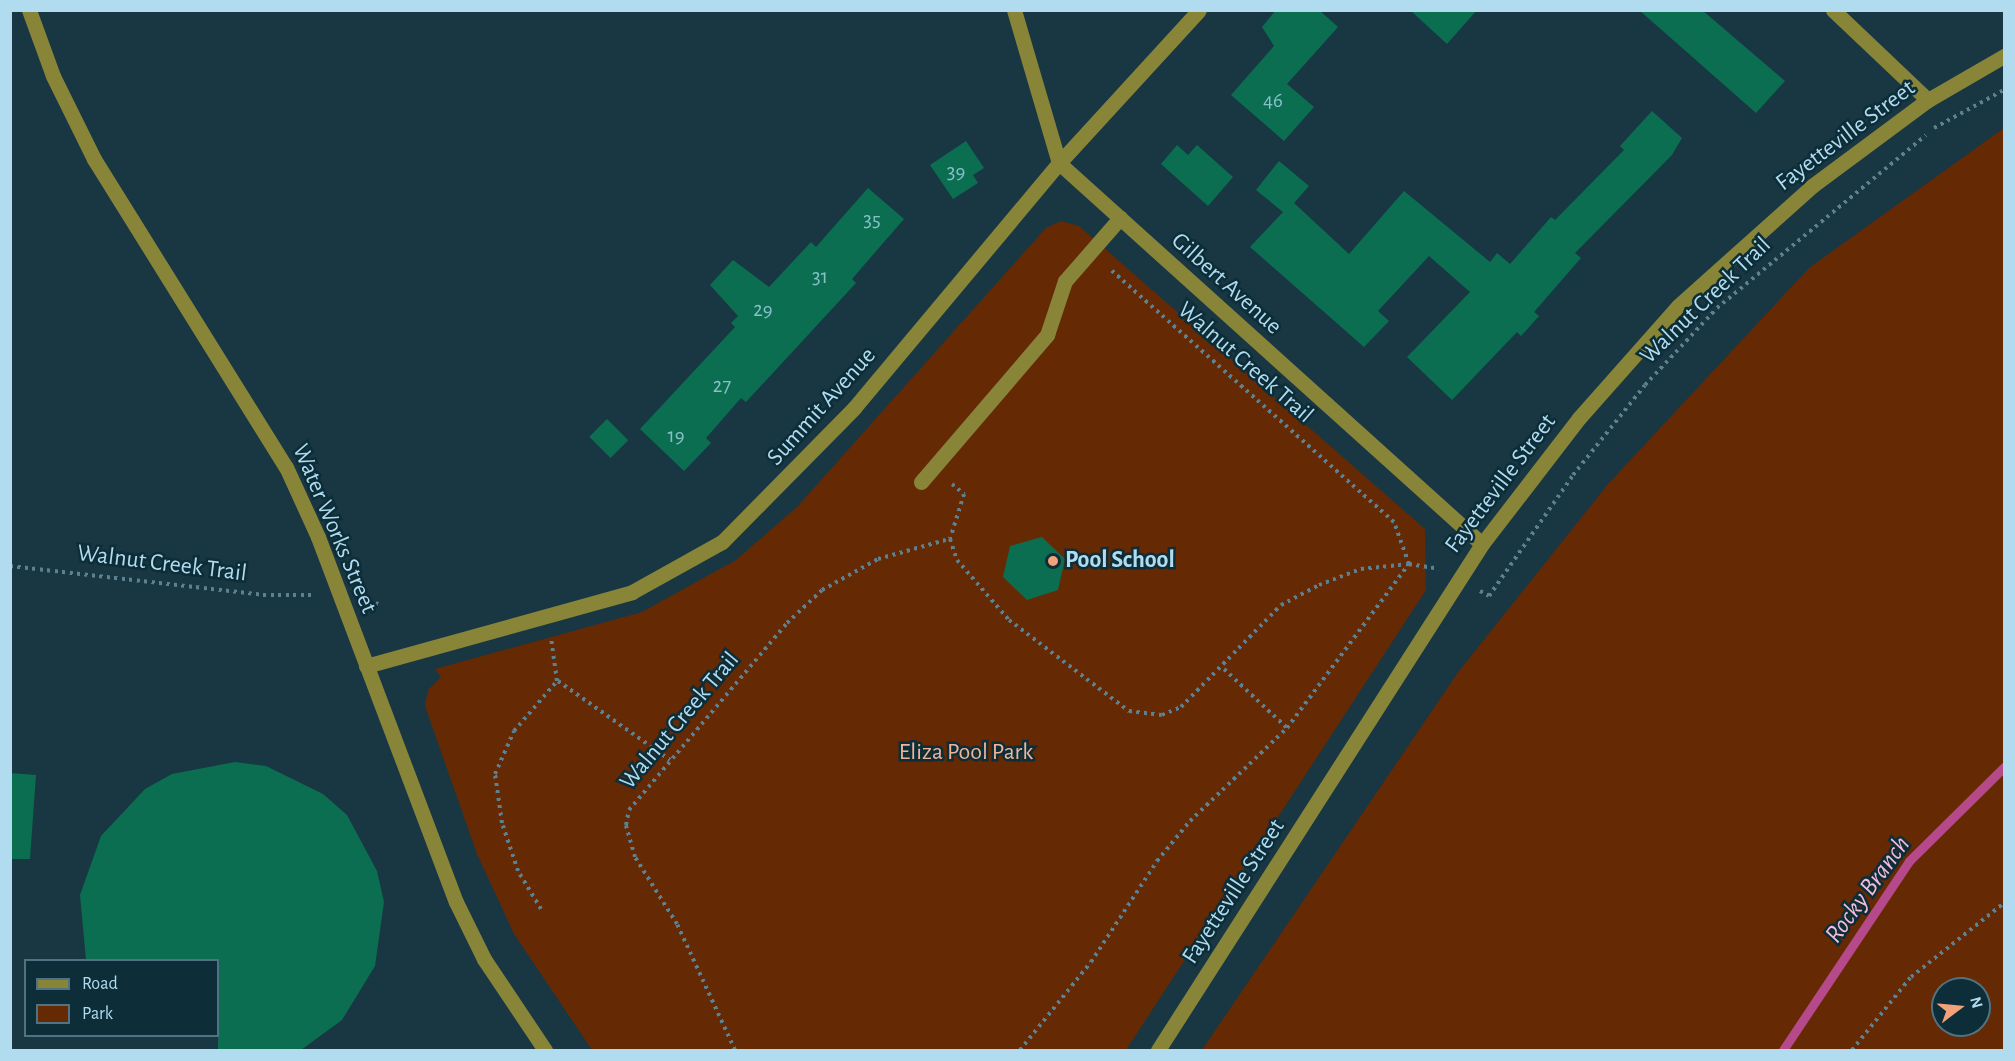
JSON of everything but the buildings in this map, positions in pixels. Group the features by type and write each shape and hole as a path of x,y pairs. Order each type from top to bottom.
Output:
{"street":[{"name":"Water Works Street","path":"29,10 53,76 94,159 286,467 366,666 456,902 484,959 545,1050"},
{"path":"1014,10 1059,163"},
{"name":"Summit Avenue","path":"366,666 544,618 668,576 749,519 854,408 1059,163 1200,10"},
{"path":"1833,10 1928,100"},
{"name":"Fayetteville Street","path":"1158,1050 1482,544 1579,418 1678,306 1812,186 1928,100 2004,56"},
{"name":"Gilbert Avenue","path":"1059,163 1482,544"},
{"path":"921,482 1047,335 1065,281 1120,218"}],"path":[{"name":"Walnut Creek Trail","path":"1489,596 1573,475 1645,385 1717,309 1932,129 2004,90"},
{"name":"Walnut Creek Trail","path":"1090,251 1394,522 1409,564"},
{"path":"933,468 964,494 950,539 957,560 1009,620 1129,711 1162,715 1181,707 1224,669 1281,605 1361,569 1409,564 1436,568"},
{"name":"Walnut Creek Trail","path":"735,1050 677,924 629,842 629,810 670,760 822,591 878,560 950,539"},
{"path":"1020,1050 1092,962 1190,821 1287,728 1409,564"},
{"name":"Walnut Creek Trail","path":"10,566 263,595 309,594"},
{"path":"544,618 557,681 670,760"},
{"path":"1224,669 1287,728"},
{"path":"541,909 518,871 502,823 495,774 514,731 557,681"},
{"path":"1852,1050 1911,977 2004,903"}],"green space":[{"path":"2004,128 2004,1050 1202,1050 1459,671 1609,483 1809,268"},
{"name":"Eliza Pool Park","path":"1061,221 1079,226 1425,529 1426,590 1126,1050 592,1050 514,934 477,854 425,706 428,690 441,677 435,669 642,612 736,560 797,507 1046,228"}],"waterway":[{"name":"Rocky Branch","path":"1783,1050 1909,861 2004,767"}],"place":[{"name":"Pool School","path":"1053,561"}]}
